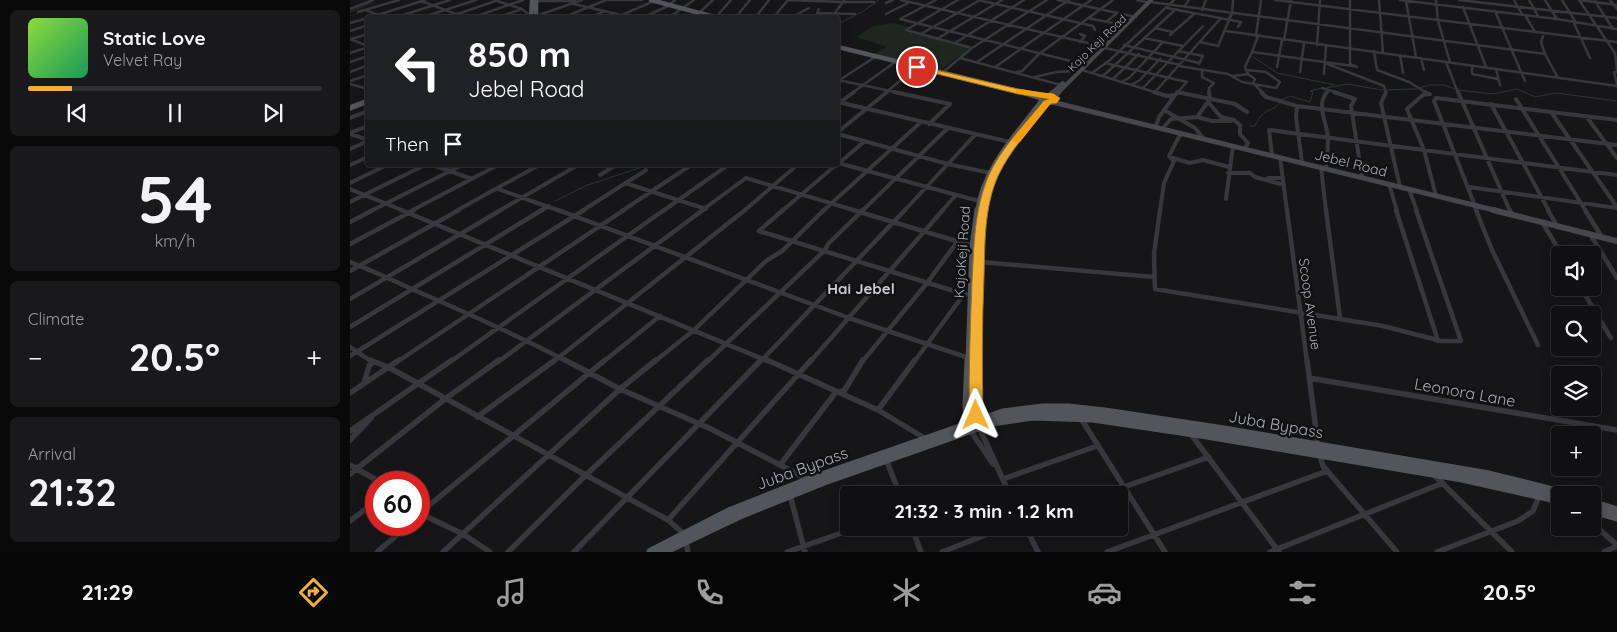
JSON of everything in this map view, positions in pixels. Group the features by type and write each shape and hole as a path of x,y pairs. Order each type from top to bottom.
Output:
{"main road":[{"path":"654,0 684,8 698,15"},
{"path":"532,15 534,1"},
{"name":"Kajo Keji Road","path":"1048,99 1061,84 1103,47 1149,1"},
{"name":"Kajo Keji Road","path":"1048,99 1082,70 1123,25 1134,17"},
{"name":"Jebel Road","path":"840,48 1018,91 1617,241"},
{"name":"KajoKeji Road","path":"974,426 969,358 973,246 980,201 990,173 1010,142 1048,99"},
{"name":"KajoKeji Road","path":"974,426 975,352 982,213 994,175 1006,154 1048,99"},
{"path":"350,106 365,100"},
{"name":"Juba Bypass","path":"651,552 789,492 1014,411 1068,408 1125,415 1318,450 1551,497"},
{"name":"Juba Bypass","path":"789,492 810,480 886,457 927,440 974,426 1029,416 1079,416 1318,450 1489,475 1551,490"},
{"path":"1601,505 1617,511"},
{"path":"1601,513 1617,517"},
{"name":"Juba Bypass","path":"662,552 684,537"}],"street":[{"path":"350,10 373,0"},
{"path":"358,12 399,0"},
{"path":"366,10 377,15 422,0 458,14"},
{"path":"403,15 450,0"},
{"path":"430,15 476,0"},
{"path":"455,15 496,0 522,9 531,15"},
{"path":"479,15 523,0"},
{"path":"534,1 580,0"},
{"path":"535,15 573,4 580,0"},
{"path":"569,15 607,0 642,0"},
{"path":"573,4 621,15 654,0"},
{"path":"648,15 670,5 675,0"},
{"path":"673,15 694,0"},
{"path":"698,15 713,0"},
{"path":"719,15 731,0"},
{"path":"738,15 750,0"},
{"path":"757,15 769,0"},
{"path":"776,15 788,0 874,2"},
{"path":"802,6 806,0"},
{"path":"886,3 892,0"},
{"path":"901,0 1195,69 1233,76 1248,74"},
{"path":"886,14 913,0"},
{"path":"936,0 900,18 916,24 1083,64"},
{"path":"958,0 906,30 972,48"},
{"path":"921,34 980,0 1082,23 1093,26 1095,30"},
{"path":"937,39 1002,0"},
{"path":"955,43 1024,0"},
{"path":"942,73 972,48 1047,0"},
{"path":"1058,0 1134,17"},
{"path":"995,68 1091,0"},
{"path":"1017,72 1022,71 1039,54 1113,0"},
{"path":"1137,0 1545,54"},
{"path":"1092,73 1110,60 1174,0"},
{"path":"1184,7 1189,0"},
{"path":"1202,10 1206,0"},
{"path":"1200,42 1218,46 1232,14 1233,0"},
{"path":"1261,0 1257,36 1245,67 1248,74 1255,79 1254,84 1266,97 1297,106 1322,110 1352,112 1617,146"},
{"path":"1275,0 1617,42"},
{"path":"1317,45 1320,0"},
{"path":"1252,52 1355,67 1350,64 1350,0"},
{"path":"1378,0 1383,53"},
{"path":"1416,58 1409,16 1403,0 1435,2 1617,29"},
{"path":"1459,0 1482,1 1533,9 1617,18"},
{"path":"1466,0 1464,7 1469,24 1486,67"},
{"path":"1498,0 1503,12"},
{"path":"1514,0 1534,32"},
{"path":"1529,0 1538,16"},
{"path":"1546,0 1557,19"},
{"path":"1562,0 1575,21 1573,21 1590,58"},
{"path":"1578,0 1615,4"},
{"path":"1226,31 1617,85 1614,72 1617,71 1616,53 1578,0"},
{"path":"1610,0 1617,9"},
{"path":"834,14 843,1"},
{"path":"976,62 1068,1"},
{"path":"1277,67 1291,1"},
{"path":"1482,1 1486,10"},
{"path":"1595,1 1613,29"},
{"path":"1435,2 1438,20 1445,41 1448,62 1461,100 1512,215"},
{"path":"796,15 809,8"},
{"path":"1167,8 1241,22 1236,32"},
{"path":"505,15 522,9"},
{"path":"819,9 818,13 855,14"},
{"path":"1103,76 1176,9"},
{"path":"595,15 604,11"},
{"path":"1494,11 1525,81"},
{"path":"1162,12 1171,14"},
{"path":"1106,22 1117,13"},
{"path":"1155,28 1172,34 1194,14"},
{"path":"1088,18 1123,25"},
{"path":"1155,92 1221,18"},
{"path":"350,23 365,19"},
{"path":"1143,88 1203,26"},
{"path":"1227,26 1238,27"},
{"path":"350,30 365,27"},
{"path":"1544,33 1541,42 1545,54 1558,78"},
{"path":"1080,34 1084,38 1080,42"},
{"path":"350,39 365,35"},
{"path":"1144,38 1183,46"},
{"path":"350,39 365,44"},
{"path":"350,45 359,42"},
{"path":"1122,82 1129,78 1163,42"},
{"path":"1300,72 1304,43"},
{"path":"350,53 365,46"},
{"path":"1124,46 1199,63"},
{"path":"1324,74 1326,46"},
{"path":"1113,79 1144,50"},
{"path":"1178,51 1203,56 1195,69"},
{"path":"1374,51 1377,70 1409,82 1436,98 1617,120"},
{"path":"1131,84 1140,80 1164,54"},
{"path":"1400,55 1403,73"},
{"path":"350,62 365,57"},
{"path":"840,80 875,57"},
{"path":"960,58 1061,84"},
{"path":"1421,58 1424,70"},
{"path":"840,102 895,62"},
{"path":"1325,62 1384,86 1386,93 1381,104 1382,116 1400,187"},
{"path":"1105,63 1186,82 1159,117 1156,126"},
{"path":"350,72 365,66"},
{"path":"1472,66 1474,75 1498,79"},
{"path":"840,131 917,67"},
{"path":"1496,69 1500,84"},
{"path":"1082,70 1167,96 1176,94 1235,104 1247,112"},
{"path":"1233,76 1242,82 1276,88 1280,82 1266,72 1246,70"},
{"path":"1035,78 1056,72 1075,72"},
{"path":"1196,117 1209,100 1210,88 1214,83 1202,77 1202,72"},
{"path":"350,83 365,76"},
{"path":"840,81 950,104 929,124"},
{"path":"350,83 365,87"},
{"path":"1322,88 1355,99 1351,103 1362,177"},
{"path":"1329,90 1323,97 1322,110 1328,137 1323,168 1334,282 1340,318"},
{"path":"1430,94 1423,95 1407,109 1424,150 1436,196"},
{"path":"1436,98 1435,105 1469,187 1492,250 1538,345"},
{"path":"1516,99 1602,237"},
{"path":"1209,100 1221,117 1234,120 1240,126 1238,130 1239,135 1248,144 1245,148"},
{"path":"840,103 1010,142"},
{"path":"1491,104 1557,226"},
{"path":"1297,106 1302,162"},
{"path":"1164,110 1195,128 1203,138"},
{"path":"350,118 365,112"},
{"path":"1551,112 1617,208"},
{"path":"1586,116 1617,158"},
{"path":"1163,128 1171,119 1176,118 1196,117 1218,122 1234,120"},
{"path":"443,552 620,388 694,330 766,261 780,253 830,204 921,122"},
{"path":"350,134 365,127"},
{"path":"508,552 586,475 825,250 828,244 948,128"},
{"path":"1272,155 1269,130 1617,175"},
{"path":"1181,133 1174,141 1170,156 1173,158 1172,167 1164,183 1154,254 1155,289 1340,318 1388,327 1438,341 1450,343 1461,341 1409,189"},
{"path":"350,134 365,140"},
{"path":"840,134 948,164 990,173"},
{"path":"574,552 626,496 763,359 975,134"},
{"path":"840,162 865,141"},
{"path":"350,148 365,142"},
{"path":"1226,199 1233,146"},
{"name":"Scoop Avenue","path":"1280,157 1318,450 1323,466 1397,552"},
{"path":"350,165 365,158"},
{"path":"1173,158 1190,163 1203,160 1229,167"},
{"path":"840,165 980,201"},
{"path":"350,183 383,167"},
{"path":"350,202 421,167"},
{"path":"438,167 472,179"},
{"path":"350,222 459,167"},
{"path":"350,244 494,167"},
{"path":"350,270 536,167"},
{"path":"350,299 573,167"},
{"path":"600,175 613,167"},
{"path":"350,393 688,167"},
{"path":"350,431 725,167"},
{"path":"477,417 559,357 684,257 728,225 795,167"},
{"path":"834,167 759,231 825,250 855,262 972,295"},
{"path":"350,356 439,302 646,170"},
{"path":"1228,173 1250,173 1256,177 1284,184"},
{"path":"1266,179 1272,177 1283,178"},
{"path":"350,474 445,399 657,246 746,178 973,246"},
{"path":"625,183 706,210"},
{"path":"1389,184 1404,241 1438,341"},
{"path":"1469,187 1617,208"},
{"path":"350,189 628,302 798,374 878,410 927,440"},
{"path":"498,189 549,206 849,318 969,358"},
{"path":"668,520 849,318 955,196"},
{"path":"350,326 549,206"},
{"path":"1542,222 1557,246"},
{"path":"1590,234 1617,278"},
{"path":"780,465 836,392 844,391 864,358 927,282 956,242"},
{"path":"350,262 388,276 439,302 526,340 810,480"},
{"path":"980,262 1154,277"},
{"path":"878,410 964,294"},
{"path":"1586,296 1611,338"},
{"path":"430,505 512,435 660,316"},
{"path":"350,348 668,520 684,537 688,552"},
{"path":"364,384 369,366 373,362"},
{"name":"Leonora Lane","path":"1309,378 1617,430"},
{"path":"350,440 376,413"},
{"path":"1079,416 1122,486"},
{"path":"974,426 1006,486"},
{"path":"974,426 1001,476"},
{"path":"1189,432 1278,550"},
{"path":"1001,476 1097,446"},
{"path":"886,457 897,486"},
{"path":"1128,486 1209,457"},
{"path":"350,465 365,472"},
{"path":"1107,552 1327,471"},
{"path":"1432,473 1512,552"},
{"path":"1270,552 1442,483"},
{"path":"789,492 804,549"},
{"path":"1437,552 1518,521 1533,511 1539,494"},
{"path":"1128,495 1165,552"},
{"path":"350,521 365,509"},
{"path":"430,518 463,534 490,552"},
{"path":"1601,531 1617,545 1604,552"},
{"path":"787,552 804,549 840,534"},
{"path":"377,552 396,536"},
{"path":"915,536 921,552"},
{"path":"942,552 983,536"},
{"path":"1030,536 1038,552"}],"shaded area":[{"path":"893,23 908,27 904,31 971,47 941,70 873,54 887,47 857,37 873,26"}],"waterway":[{"path":"350,12 372,2 369,0"},
{"path":"840,23 862,12 879,0"},
{"path":"1252,56 1277,73 1335,85"},
{"path":"1326,88 1347,84 1382,90 1415,89 1430,85 1444,85 1455,89"},
{"path":"1280,100 1290,96 1310,102 1313,92 1310,91 1322,88"},
{"path":"1458,90 1493,94 1517,89 1535,97 1556,93 1617,101"},
{"path":"1250,126 1255,126 1265,112 1280,103"},
{"path":"555,201 585,186 642,167"}],"slow traffic":[{"path":"1017,140 1047,102 1052,102 1056,99 1048,95 1043,96 1019,91"}],"district":[{"name":"Hai Jebel","path":"861,289"}],"route":[{"path":"917,67 1056,98 1054,101 1047,102 1006,154 994,175 984,202 980,233 975,352 976,415"}]}
